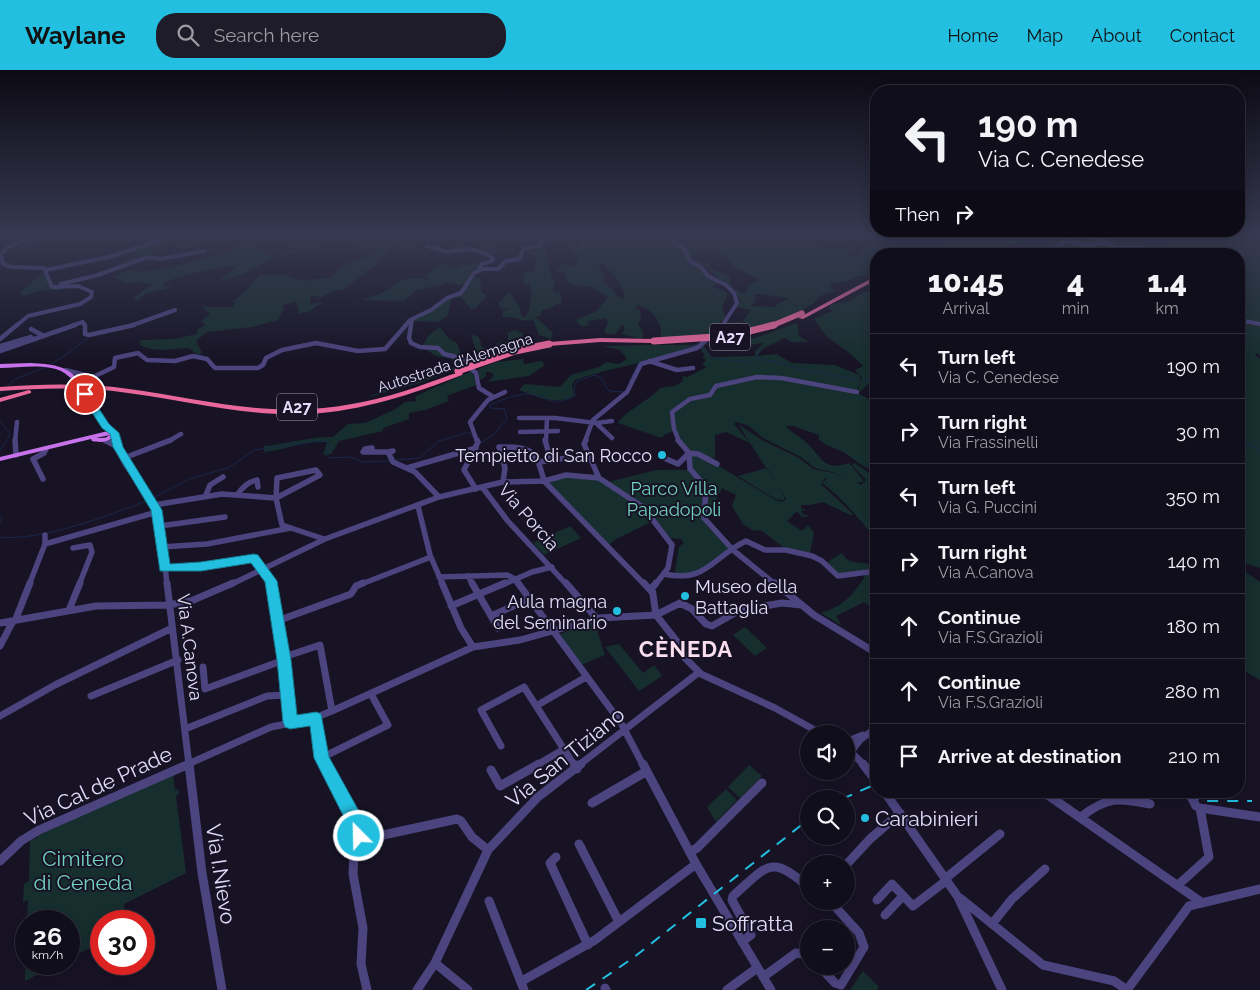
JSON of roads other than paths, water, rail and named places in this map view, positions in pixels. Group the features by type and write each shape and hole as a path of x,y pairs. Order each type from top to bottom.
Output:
{"highway":[{"name":"Autostrada d'Alemagna","path":"801,316 870,277"},
{"name":"Autostrada d'Alemagna","path":"0,388 52,384 108,385 260,406 309,407 344,404 390,395 500,359 550,346 654,342 701,343 735,340 770,332 870,281"},
{"name":"Autostrada d'Alemagna","path":"0,388 80,386 257,410 306,412 345,408 393,399 459,373"},
{"name":"A27","path":"0,400 32,391 80,386"}],"main road":[{"path":"0,366 40,366 65,370 80,386 105,426 114,433"},
{"path":"103,437 105,426"},
{"path":"0,457 103,437 114,433"}],"street":[{"path":"48,277 51,286"},
{"path":"51,286 90,277"},
{"path":"65,370 76,371 92,377 113,368 118,356 139,353 145,360 175,361 196,356 207,359 211,366 215,368 258,368 266,358 282,350 316,343 358,351 382,350 412,320 448,297 461,294 471,277"},
{"path":"599,478 584,444 594,423 628,390 639,365 677,355 703,344 711,334 722,328 728,319 731,308 737,303 734,293 712,277"},
{"path":"0,339 28,316 80,304 92,295 91,292 78,286 51,286"},
{"path":"0,346 83,322 86,327 85,334 89,335 125,328 175,310"},
{"path":"412,320 409,338 411,343 438,348 444,354 465,359 467,365 476,373 479,388 492,396"},
{"path":"1245,321 1260,324"},
{"path":"31,329 42,335"},
{"path":"0,351 42,335"},
{"path":"649,361 679,370 688,371 693,368"},
{"path":"717,464 698,454 689,452 679,442 673,428 672,412 690,399 710,395 716,386 758,377 781,378 857,392"},
{"path":"476,488 464,470 477,445 470,422 492,396 505,392"},
{"path":"519,418 547,418 594,423 612,421"},
{"path":"547,418 546,431 551,461"},
{"path":"16,455 14,445 17,422"},
{"path":"594,423 612,438"},
{"path":"520,432 558,431"},
{"name":"Via A.Canova","path":"114,433 124,458 158,512 172,628 178,660 188,764"},
{"path":"124,458 162,445 181,434"},
{"path":"103,437 118,447"},
{"path":"407,468 477,445"},
{"path":"503,482 505,468 499,447 516,446 529,448 539,462 544,481 648,588 654,614 677,641 685,658 698,672 728,688 775,708 806,725"},
{"path":"372,448 365,449 363,452 391,451 392,460 421,477 439,497"},
{"path":"43,479 32,459 44,453 46,449"},
{"path":"539,462 567,458 566,451"},
{"path":"664,458 678,464 689,452"},
{"path":"689,452 690,469 706,487 703,509 704,518 733,550 838,632 870,650"},
{"path":"152,501 238,494 252,498 276,498 320,475 316,470 277,478 276,498 281,524 318,539 326,539"},
{"path":"0,623 100,606 169,605 198,598 262,571 326,539 439,497 503,482 544,481 564,476 599,478 616,488 643,507 669,539 673,550 664,574 648,588"},
{"path":"205,496 210,486 223,477"},
{"path":"238,494 243,486 257,480 258,487"},
{"name":"Via Porcia","path":"483,488 507,520 552,567 597,619"},
{"path":"418,506 431,557 461,628 473,647"},
{"path":"45,544 158,512"},
{"path":"160,526 225,517"},
{"path":"162,547 207,544 291,528"},
{"path":"0,646 14,621 45,544 45,535"},
{"path":"664,574 676,578 690,576 708,569 746,541 765,550 786,550 812,556 822,561 838,576 870,573"},
{"path":"69,610 92,552 90,544 73,548"},
{"path":"277,621 351,594 356,586 431,557"},
{"path":"165,568 201,567 254,558 273,586 284,658 290,722"},
{"path":"451,606 516,579 552,567"},
{"path":"439,577 507,575 516,579 625,730 696,864 770,990"},
{"path":"468,576 498,628"},
{"path":"491,616 529,599"},
{"name":"Via Cal de Prade","path":"0,861 21,841 38,830 271,727 316,718 473,647 504,643 553,632 597,619 635,618 654,614 678,603 692,609 706,624 712,626 740,610 782,603 801,605"},
{"path":"0,716 55,685 172,628"},
{"path":"203,668 205,689 320,645 332,711"},
{"path":"90,696 178,660"},
{"name":"Via San Tiziano","path":"417,990 435,963 488,850 534,801 698,672"},
{"path":"536,706 586,677"},
{"path":"501,746 481,710 524,687 577,769"},
{"path":"321,758 388,725 371,694"},
{"path":"184,729 267,696 278,697 287,695"},
{"path":"316,718 321,758 354,818 360,840 354,854 353,874 363,928 361,964 367,990"},
{"path":"855,740 870,732"},
{"path":"491,770 500,786 564,748"},
{"path":"855,752 870,773"},
{"name":"Via I.Nievo","path":"188,764 202,873 222,990"},
{"path":"592,803 647,771"},
{"path":"690,852 697,848 762,783"},
{"path":"891,798 958,897 1002,990"},
{"path":"1052,798 1201,902"},
{"path":"1081,818 1107,799 1116,798 1150,804"},
{"path":"1192,798 1202,820"},
{"path":"1178,885 1209,857 1200,808 1260,817"},
{"path":"855,855 870,839 900,813"},
{"path":"360,840 457,819 461,821 479,844 488,850"},
{"path":"877,900 892,884 913,906 1000,834"},
{"path":"579,844 620,922"},
{"path":"556,857 550,863 588,945"},
{"path":"489,901 523,985 588,945 696,864"},
{"path":"742,942 751,935 732,900 732,896 769,866 782,866 800,880"},
{"path":"992,924 1012,899 1045,870"},
{"path":"958,897 1022,950 1042,964 1060,970 1114,980 1127,990 1187,907 1201,902 1260,889"},
{"path":"884,915 903,896"},
{"path":"838,910 847,920"},
{"path":"855,928 860,934 864,947 855,962"},
{"path":"727,990 796,953 800,954"},
{"path":"435,963 468,990"},
{"path":"827,975 835,983 841,985 847,975"}],"waterway":[{"path":"49,365 69,353 87,338"},
{"path":"682,350 697,344"},
{"path":"702,346 710,358 747,362 757,359 774,361 800,369 859,380"},
{"path":"756,358 760,348"},
{"path":"629,382 638,364 655,358"},
{"path":"6,388 15,379 46,367"},
{"path":"480,443 493,435 507,419 504,409 491,408 489,405 508,398 527,394 553,401 566,400 575,396 574,387 577,381 595,375 601,378 609,391 624,392"},
{"path":"865,380 870,380"},
{"path":"0,394 3,391"},
{"path":"0,422 9,432 9,437 0,451"},
{"path":"396,460 419,458 439,441 469,432 475,440"},
{"path":"153,498 189,479 228,468 254,450 326,440 329,447 326,455 330,458 351,457 363,462 389,461"},
{"path":"1245,442 1260,450"},
{"path":"0,537 34,535 75,526 148,500"},
{"path":"0,515 2,518 0,522"}],"railway":[{"path":"855,793 870,787"},
{"path":"1189,798 1207,801 1252,801"},
{"path":"586,990 633,958 800,826"}],"place":[{"name":"Tempietto di San Rocco","path":"662,455"},
{"name":"Museo della Battaglia","path":"685,596"},
{"name":"Aula magna del Seminario","path":"617,611"},
{"name":"Carabinieri","path":"865,818"},
{"name":"Soffratta","path":"701,923"}],"district":[{"name":"CÈNEDA","path":"686,649"}],"park label":[{"name":"Parco Villa Papadopoli","path":"674,498"},
{"name":"Cimitero di Ceneda","path":"83,870"}]}
